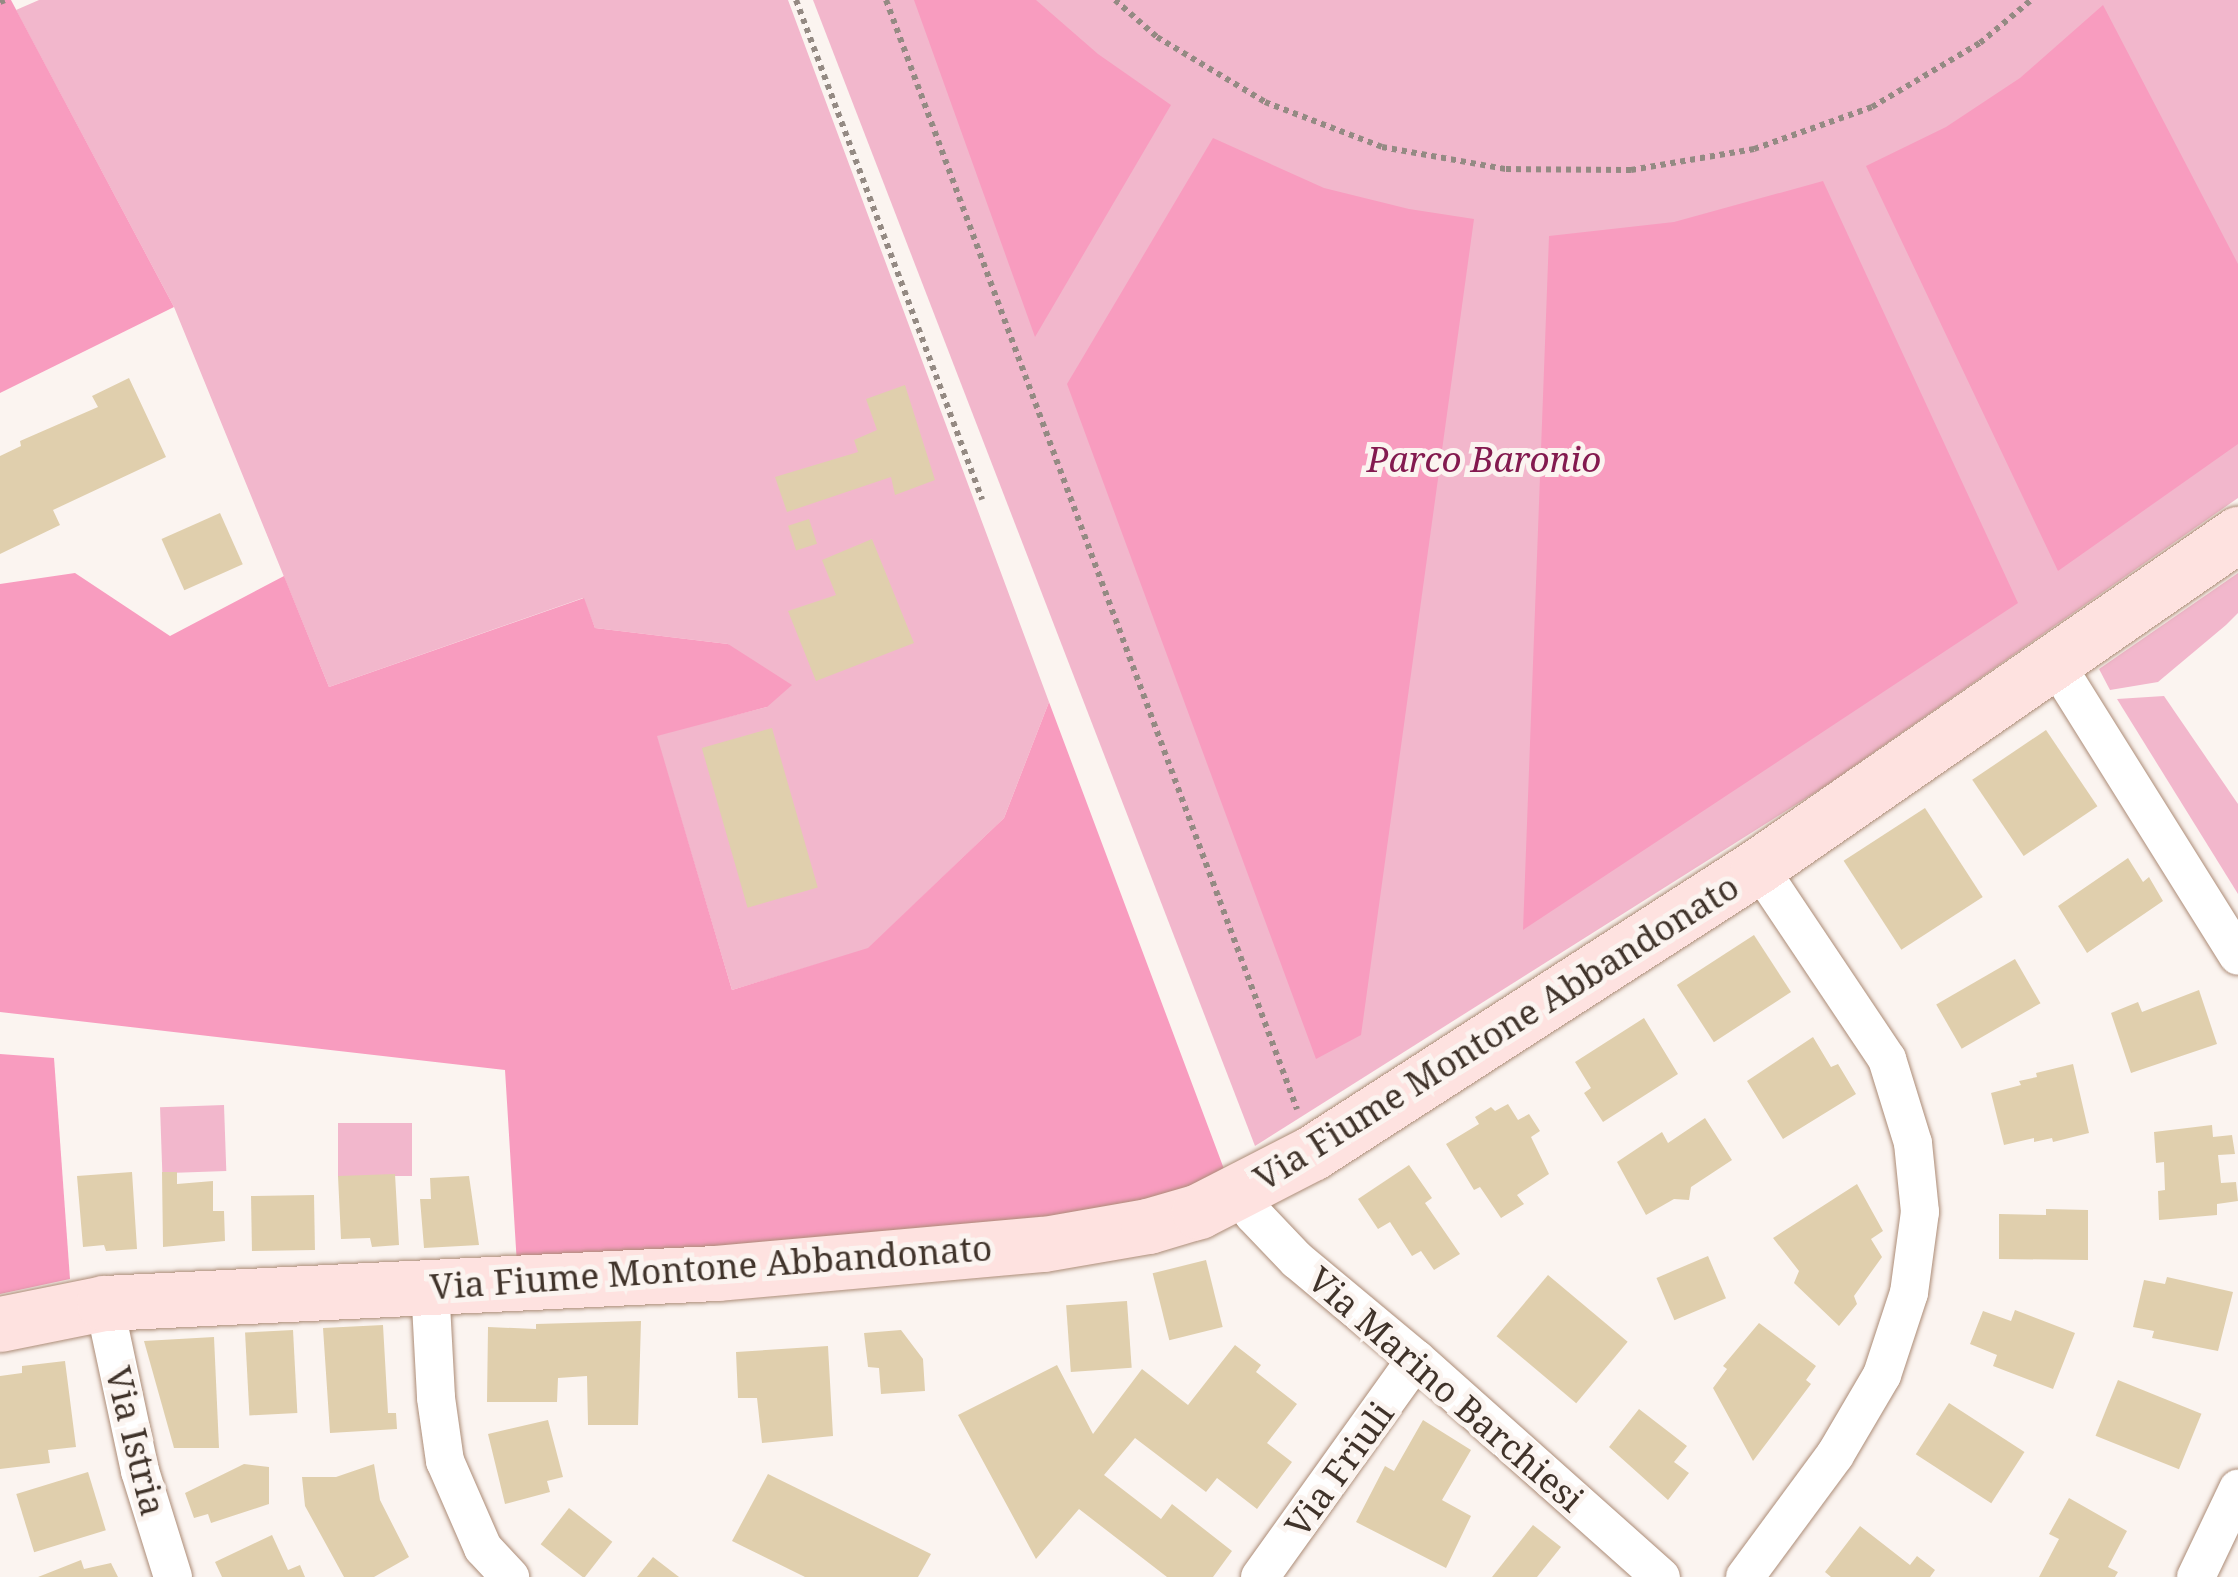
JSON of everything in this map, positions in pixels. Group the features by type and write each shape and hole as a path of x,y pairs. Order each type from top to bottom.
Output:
{"street":[{"name":"Via Fiume Montone Abbandonato","path":"0,1324 104,1303 716,1273 1044,1244 1148,1226 1240,1192 1312,1154 1758,866 2238,534"},
{"path":"2055,663 2238,956"},
{"path":"1745,1577 1835,1455 1882,1375 1910,1293 1920,1212 1913,1144 1887,1059 1758,866"},
{"name":"Via Marino Barchiesi","path":"1240,1192 1253,1214 1297,1260 1416,1359 1661,1577"},
{"path":"430,1286 436,1398 445,1460 483,1548 510,1577"},
{"name":"Via Istria","path":"104,1303 140,1471 173,1577"},
{"name":"Via Friuli","path":"1260,1577 1367,1433 1416,1359"},
{"path":"2196,1577 2238,1490"}],"path":[{"path":"796,0 982,499"},
{"path":"886,0 1312,1154"},
{"path":"1115,0 1157,37 1265,102 1382,147 1506,170 1630,170 1754,149 1872,107 1980,43 2031,0"}],"green space":[{"path":"39,0 788,0 1049,702 1004,818 868,949 732,990 656,735 767,707 728,644 595,628 583,598 329,687 174,307 16,10"},
{"name":"Parco Baronio","path":"813,0 2238,0 2238,498 1824,787 1255,1146"},
{"path":"2238,573 2238,613 2226,625 2158,682 2110,690 2099,669"},
{"path":"2164,696 2238,804 2238,894 2117,699"},
{"path":"224,1105 226,1171 162,1173 160,1107"},
{"path":"338,1123 412,1123 412,1176 338,1176"}],"shaded area":[{"path":"0,0 11,0 174,307 0,393"},
{"path":"914,0 1036,0 1098,54 1171,105 1035,337"},
{"path":"2103,5 2238,264 2238,444 2058,571 1866,166 1946,127 2020,78"},
{"path":"1213,138 1324,188 1409,209 1474,219 1361,1035 1316,1059 1067,384"},
{"path":"1823,181 2018,603 1523,930 1549,236 1674,222"},
{"path":"75,573 170,636 284,576 329,687 584,598 595,628 728,644 792,685 767,707 657,736 732,990 868,948 1004,818 1049,702 1224,1169 1142,1211 517,1265 505,1070 0,1012 0,584"},
{"path":"0,1054 54,1058 70,1279 0,1294"}],"building":[{"path":"129,378 166,457 53,510 60,525 0,554 0,456 21,446 20,441 98,407 92,396"},
{"path":"905,385 935,480 895,495 891,477 787,512 775,477 858,452 854,440 877,430 866,399"},
{"path":"220,513 243,564 184,590 162,539"},
{"path":"809,519 817,544 796,551 788,526"},
{"path":"872,539 914,643 816,681 788,611 836,595 822,560"},
{"path":"772,728 818,888 748,908 702,748"},
{"path":"2046,730 2097,806 2024,856 1972,780"},
{"path":"1925,808 1983,897 1901,950 1844,861"},
{"path":"2128,858 2143,882 2149,877 2163,901 2087,953 2058,906"},
{"path":"1754,935 1791,992 1714,1042 1677,985"},
{"path":"2015,959 2040,1003 1962,1049 1936,1004"},
{"path":"2199,990 2217,1044 2131,1073 2111,1013 2138,1002 2142,1012"},
{"path":"1644,1018 1678,1074 1603,1122 1584,1093 1591,1088 1575,1062"},
{"path":"1813,1037 1831,1067 1838,1064 1856,1094 1783,1139 1747,1081"},
{"path":"2073,1064 2089,1133 2053,1142 2052,1138 2034,1142 2034,1138 2004,1145 1991,1093 2021,1085 2019,1081 2037,1077 2036,1073"},
{"path":"1508,1104 1518,1120 1529,1114 1540,1131 1531,1137 1549,1174 1517,1195 1524,1204 1501,1218 1480,1187 1474,1190 1446,1144 1479,1124 1475,1117 1491,1107 1495,1111"},
{"path":"1705,1118 1732,1160 1691,1187 1689,1200 1674,1199 1646,1215 1617,1162 1662,1132 1668,1143"},
{"path":"2212,1125 2213,1137 2232,1135 2235,1154 2218,1155 2221,1183 2236,1182 2238,1201 2217,1204 2217,1215 2159,1220 2158,1191 2165,1190 2164,1162 2156,1163 2154,1132"},
{"path":"1409,1165 1432,1198 1425,1203 1460,1254 1434,1270 1421,1251 1412,1256 1390,1222 1378,1229 1358,1199"},
{"path":"132,1172 137,1249 106,1251 104,1245 83,1247 77,1176"},
{"path":"162,1172 177,1172 177,1184 213,1181 213,1211 224,1211 225,1241 163,1247"},
{"path":"395,1174 399,1245 372,1247 370,1238 341,1239 338,1176"},
{"path":"469,1176 479,1245 424,1248 420,1199 431,1199 430,1178"},
{"path":"1857,1184 1883,1231 1871,1239 1882,1257 1854,1296 1857,1304 1839,1326 1794,1283 1799,1271 1773,1238"},
{"path":"314,1195 315,1250 252,1251 251,1196"},
{"path":"2046,1209 2088,1210 2088,1260 1999,1259 1999,1214 2046,1215"},
{"path":"1708,1256 1726,1298 1674,1320 1656,1278"},
{"path":"1206,1260 1223,1327 1169,1340 1153,1273"},
{"path":"1548,1275 1628,1342 1576,1403 1497,1336"},
{"path":"2167,1277 2233,1292 2218,1351 2152,1338 2154,1331 2133,1327 2144,1280 2165,1284"},
{"path":"1127,1301 1132,1368 1071,1372 1066,1305"},
{"path":"2015,1310 2075,1333 2053,1389 1993,1366 1997,1355 1970,1344 1983,1311 2011,1321"},
{"path":"641,1321 638,1425 588,1425 587,1376 558,1378 557,1402 487,1402 488,1327 536,1329 536,1324"},
{"path":"1759,1323 1816,1366 1806,1380 1811,1384 1753,1461 1713,1388 1727,1369 1723,1366"},
{"path":"383,1325 388,1413 396,1413 397,1429 330,1433 323,1328"},
{"path":"293,1330 297,1413 249,1415 245,1333"},
{"path":"901,1330 923,1359 925,1391 881,1394 879,1368 868,1367 864,1333"},
{"path":"214,1337 219,1448 174,1448 144,1341"},
{"path":"1235,1345 1261,1365 1256,1372 1297,1404 1267,1443 1292,1462 1257,1509 1217,1478 1206,1492 1135,1438 1104,1475 1161,1519 1172,1504 1232,1551 1213,1577 1167,1577 1079,1509 1036,1559 958,1415 1057,1365 1093,1434 1142,1369 1188,1405"},
{"path":"828,1346 833,1436 762,1443 757,1398 738,1398 736,1352"},
{"path":"65,1361 76,1447 48,1450 50,1463 0,1469 0,1376 22,1373 22,1366"},
{"path":"2118,1380 2201,1414 2179,1469 2096,1436"},
{"path":"1949,1403 2024,1452 1991,1503 1916,1454"},
{"path":"1639,1409 1687,1446 1674,1462 1689,1473 1668,1500 1609,1447"},
{"path":"548,1420 563,1477 547,1481 550,1492 505,1504 488,1434"},
{"path":"1423,1420 1471,1450 1442,1500 1471,1516 1446,1568 1356,1522 1385,1466 1394,1471"},
{"path":"244,1464 269,1467 269,1504 211,1523 208,1514 194,1518 185,1493"},
{"path":"374,1464 380,1500 409,1557 374,1577 344,1577 305,1506 302,1477 336,1477"},
{"path":"88,1472 106,1530 34,1552 16,1494"},
{"path":"768,1474 931,1554 918,1577 805,1577 732,1541"},
{"path":"2069,1498 2127,1531 2108,1567 2118,1572 2115,1577 2039,1577 2059,1539 2049,1534"},
{"path":"569,1508 612,1542 585,1577 541,1544"},
{"path":"1533,1525 1561,1547 1537,1577 1492,1577"},
{"path":"1860,1526 1910,1565 1917,1556 1935,1570 1930,1577 1831,1577 1825,1572"},
{"path":"272,1535 288,1570 300,1565 305,1577 222,1577 215,1562"},
{"path":"653,1557 679,1577 637,1577"},
{"path":"81,1560 84,1569 111,1563 118,1577 38,1577"}]}
